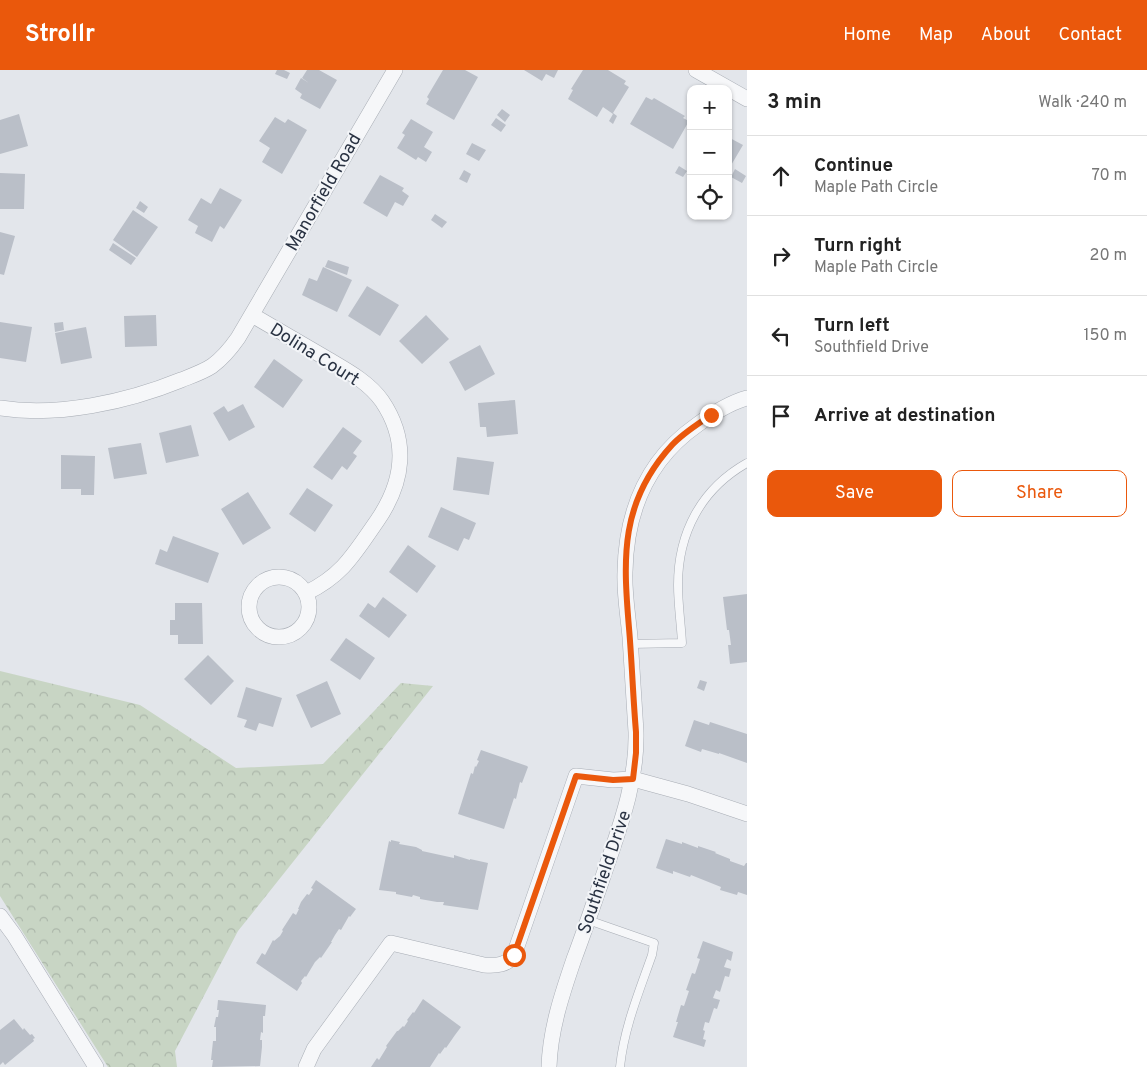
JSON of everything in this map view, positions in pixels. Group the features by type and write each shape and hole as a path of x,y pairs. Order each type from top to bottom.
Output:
{"street":[{"name":"Manorfield Road","path":"0,408 59,409 121,399 154,391 212,366 228,351 252,315 395,70"},
{"path":"701,71 747,99"},
{"name":"Dolina Court","path":"252,315 343,368 364,383 381,400 392,421 401,447 399,472 394,490 386,507 352,558 340,572 329,581 306,593"},
{"name":"Southfield Drive","path":"549,1067 554,1026 564,988 626,810 633,779 636,746 625,574 628,531 634,508 647,480 672,444 711,415 738,400 747,398"},
{"path":"274,577 287,578 298,583 306,593 309,606 307,618 300,629 290,636 277,637 265,634 255,626 249,615 248,602 253,590 262,581 274,577"},
{"path":"306,1067 314,1049 391,943 484,965 494,966 510,960 514,955 576,776 613,780 633,779 688,794 747,814"},
{"path":"0,916 14,935 96,1067"}],"lane":[{"path":"630,644 682,643 678,586 681,551 685,537 695,514 706,496 727,475 747,464"},
{"path":"588,920 654,943 652,955 626,1032 620,1067"}],"green space":[{"path":"0,671 140,705 236,768 323,764 401,683 433,686 238,931 175,1051 177,1067 108,1067 0,896"}],"building":[{"path":"277,70 284,70 290,73 287,79 275,74"},
{"path":"307,70 319,70 337,80 320,109 300,98 302,94 295,89 301,78 309,83 302,78"},
{"path":"443,70 465,70 478,77 454,120 426,104 429,99 427,97"},
{"path":"524,70 558,70 554,78 546,74 542,81"},
{"path":"583,70 608,70 626,81 624,84 629,87 613,113 617,116 613,124 609,121 613,114 603,107 597,117 568,99 573,90 571,89"},
{"path":"646,97 652,100 654,98 685,116 683,118 687,120 687,124 673,149 630,124"},
{"path":"502,109 510,115 505,122 497,115"},
{"path":"19,114 28,146 0,154 0,120"},
{"path":"275,117 285,123 288,119 307,130 282,174 262,162 270,148 259,141"},
{"path":"496,118 506,125 501,132 491,125"},
{"path":"411,119 433,132 424,147 432,152 426,162 418,157 416,160 397,148 405,135 402,133"},
{"path":"732,139 743,145 732,164"},
{"path":"472,143 486,150 479,161 466,154"},
{"path":"679,166 687,171 683,177 675,173"},
{"path":"735,169 746,176 742,183 732,178"},
{"path":"464,170 471,174 467,183 459,179"},
{"path":"0,173 25,174 24,209 0,209"},
{"path":"380,175 404,188 402,191 409,196 403,206 395,202 387,217 363,203"},
{"path":"220,188 242,200 224,229 220,226 212,242 195,233 198,226 188,220 201,198 211,204"},
{"path":"140,201 148,207 144,213 136,208"},
{"path":"133,210 158,227 137,257 113,240"},
{"path":"435,214 447,222 442,228 431,220"},
{"path":"0,232 15,236 4,275 0,274"},
{"path":"113,243 136,258 131,265 109,250"},
{"path":"328,260 349,267 347,275 325,267"},
{"path":"323,267 352,280 337,312 302,295 309,278 317,281"},
{"path":"367,286 399,305 380,336 348,316"},
{"path":"156,315 157,346 125,347 124,316"},
{"path":"426,315 449,339 422,364 399,341"},
{"path":"0,322 32,327 26,362 0,358"},
{"path":"63,322 64,330 55,332 54,323"},
{"path":"86,327 92,358 61,364 55,333"},
{"path":"480,345 495,374 465,391 449,362"},
{"path":"274,359 303,380 283,408 254,387"},
{"path":"515,400 518,434 487,437 486,427 480,427 478,403"},
{"path":"243,404 255,427 229,441 213,413 224,406 228,412"},
{"path":"191,425 199,456 166,463 159,433"},
{"path":"343,427 362,441 353,453 357,456 347,470 342,466 332,480 313,467"},
{"path":"141,443 147,474 114,479 108,448"},
{"path":"61,455 95,456 94,495 81,495 81,489 61,489"},
{"path":"457,457 494,462 489,495 453,490"},
{"path":"307,488 333,505 315,532 289,514"},
{"path":"248,492 271,528 243,545 221,509"},
{"path":"441,507 476,523 469,540 464,538 458,551 428,537"},
{"path":"173,536 219,553 208,583 155,564 160,549 167,552"},
{"path":"408,545 436,566 417,593 389,572"},
{"path":"747,594 747,662 730,664 728,645 731,645 723,597"},
{"path":"383,597 407,615 389,638 359,616 368,603 375,608"},
{"path":"175,603 202,603 203,644 178,644 178,635 170,635 170,620 175,620"},
{"path":"346,638 375,658 360,680 330,660"},
{"path":"208,655 234,681 211,705 184,679"},
{"path":"700,680 707,682 704,691 697,688"},
{"path":"327,681 341,714 311,728 296,695"},
{"path":"246,687 282,698 273,727 259,723 256,731 244,727 247,720 237,717"},
{"path":"694,720 709,725 710,722 747,734 747,763 719,753 702,749 701,752 685,746"},
{"path":"481,750 528,767 522,783 520,782 516,799 514,798 504,829 458,814 471,773 473,774 475,766 479,761 477,760"},
{"path":"666,839 716,852 730,859 730,861 744,866 747,863 747,895 738,892 737,895 720,890 721,887 691,875 690,877 673,871 673,874 656,868"},
{"path":"391,840 400,842 399,844 416,847 422,851 454,858 454,855 488,863 478,910 443,905 444,902 379,890 389,841 391,842"},
{"path":"316,880 356,909 349,916 341,930 339,929 321,958 315,962 306,977 301,981 302,983 297,991 256,963 262,953 265,955 273,940 280,936 293,913 296,915 301,902 307,894 309,895"},
{"path":"703,941 733,952 731,961 727,959 724,967 731,969 729,977 725,976 720,992 716,990 713,998 720,1000 717,1009 714,1008 709,1023 705,1022 703,1039 706,1040 704,1047 673,1037 681,1005 684,1006 689,991 686,990 692,973 695,974 700,959 697,958"},
{"path":"423,999 461,1027 446,1048 439,1053 430,1067 371,1067 377,1058 379,1060 386,1046 397,1031 404,1027"},
{"path":"218,1000 266,1005 265,1016 263,1016 263,1033 261,1032 260,1040 262,1040 262,1047 260,1066 212,1067 213,1041 216,1041 216,1027 214,1027 219,1010 217,1010"},
{"path":"14,1019 23,1030 24,1028 35,1038 33,1039 34,1041 5,1065 3,1062 0,1065 0,1030"}],"route":[{"path":"514,955 576,776 613,780 633,779 636,732 625,574 628,531 634,508 658,462 672,444 711,415"}]}
